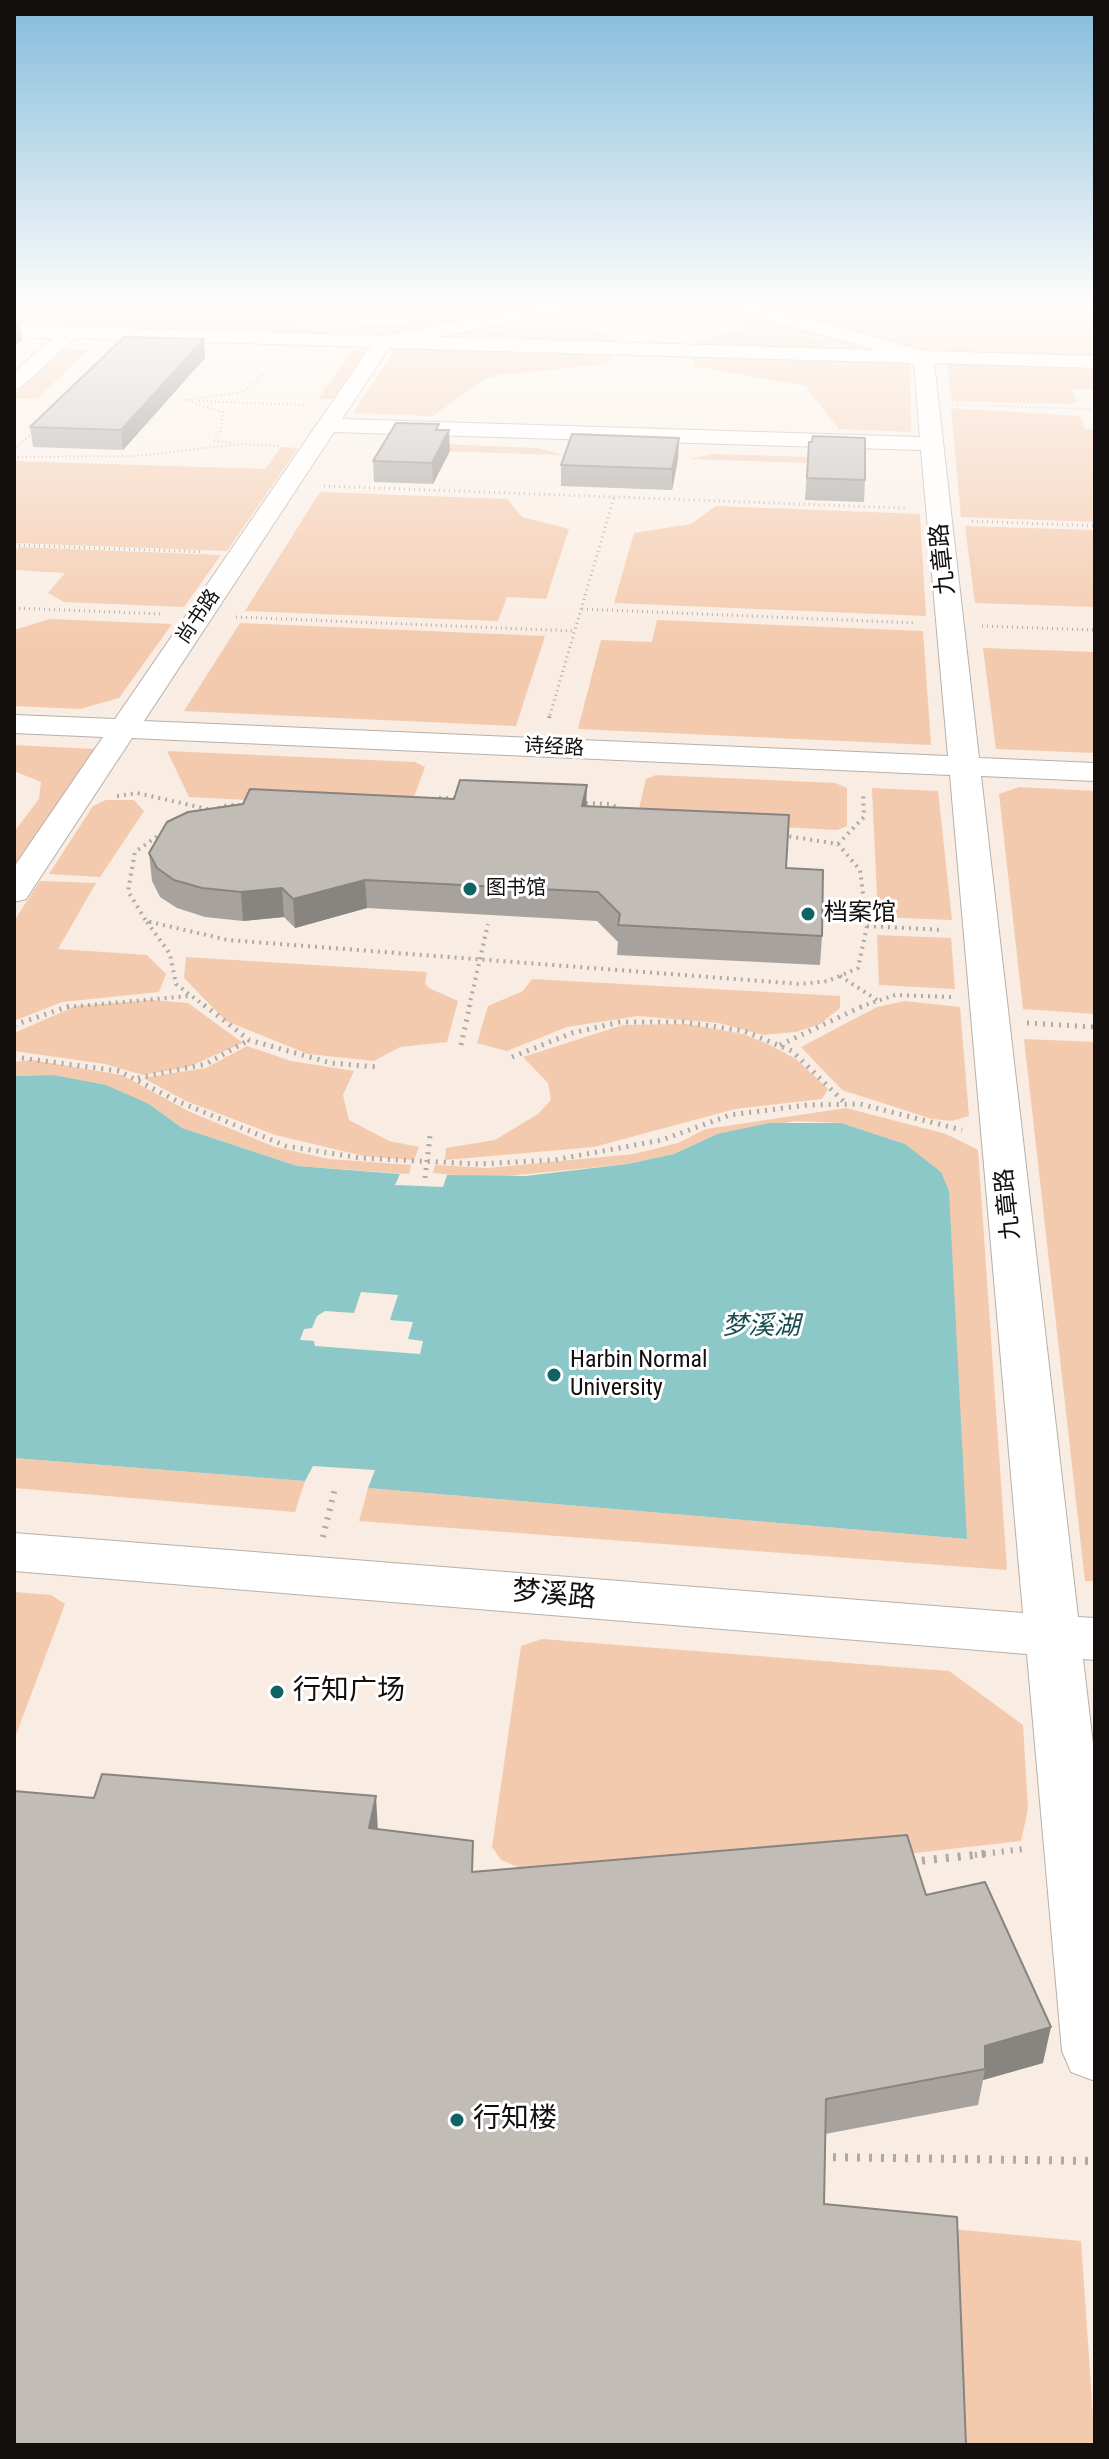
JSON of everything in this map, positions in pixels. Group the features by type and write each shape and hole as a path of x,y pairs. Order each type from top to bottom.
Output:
{"lane":[{"name":"尚书路","path":"14,892 331,420"},
{"name":"九章路","path":"930,420 1002,1140 1073,1637 1072,1828 1095,2051"},
{"path":"327,426 930,424"},
{"name":"诗经路","path":"14,724 1095,772"},
{"name":"梦溪路","path":"14,1552 1073,1637"}],"path":[{"path":"222,420 221,430 214,441 240,444"},
{"path":"293,420 327,426"},
{"path":"930,424 977,420"},
{"path":"14,457 136,456 240,444 327,426"},
{"path":"14,450 36,429"},
{"path":"287,485 614,497 1095,526"},
{"path":"540,747 614,497"},
{"path":"14,545 241,554"},
{"path":"14,608 574,631"},
{"path":"582,609 1095,630"},
{"path":"838,844 864,817 862,762"},
{"path":"73,804 137,793 212,810"},
{"path":"146,921 228,940 800,984 828,981 858,968 867,926 860,870 838,844 787,836 647,826 611,804 439,798 412,809 229,805 183,818 135,852 128,891 146,921 170,954 176,984 189,996 249,1040 331,1063 377,1067"},
{"path":"461,1045 488,924"},
{"path":"867,926 981,932"},
{"path":"840,976 878,1001"},
{"path":"779,1045 895,995 1095,1027"},
{"path":"14,1025 76,1004 189,996"},
{"path":"512,1057 572,1033 620,1022 683,1022 744,1031 792,1051 827,1082 845,1104"},
{"path":"136,1078 206,1064 249,1040"},
{"path":"14,1057 81,1064 136,1078 177,1101 286,1146 360,1158 478,1164 554,1160 662,1140 730,1115 807,1105 860,1104 1002,1140"},
{"path":"425,1178 430,1136"},
{"path":"313,1576 335,1488"},
{"path":"897,1864 1019,1851 1072,1828"},
{"path":"814,2157 1095,2161"}],"shaded area":[{"name":"Harbin Normal University","path":"14,420 1095,420 1095,2445 14,2445"},
{"path":"832,420 911,420 911,432 839,429"},
{"path":"952,420 1081,420 1085,429 1095,429 1095,522 961,517"},
{"path":"440,444 538,448 564,455 437,451"},
{"path":"281,447 298,448 227,551 14,543 14,461 265,469"},
{"path":"713,454 812,457 811,463 689,459"},
{"path":"320,492 507,499 522,517 569,529 546,599 507,597 498,621 245,611"},
{"path":"716,506 920,514 926,616 614,603 634,533 691,524"},
{"path":"965,526 1095,530 1095,607 975,603"},
{"path":"19,547 221,555 184,607 64,602 48,593 65,573 14,570 14,552"},
{"path":"50,619 172,624 119,698 80,709 14,706 14,630"},
{"path":"657,620 923,631 931,745 578,729 601,640 652,642"},
{"path":"240,623 545,636 516,726 184,711"},
{"path":"983,648 1095,652 1095,753 996,749"},
{"path":"14,745 94,749 14,869 14,832 39,799 41,782 14,771"},
{"path":"167,751 415,762 425,767 412,803 400,808 189,797"},
{"path":"656,775 835,783 847,788 847,826 837,830 650,820 638,813 646,779"},
{"path":"1019,787 1095,791 1095,1014 1023,1009 999,794"},
{"path":"872,788 938,791 952,920 878,917"},
{"path":"106,800 134,800 144,811 100,877 49,874 93,806"},
{"path":"40,881 96,883 58,949 147,955 166,974 159,992 62,1002 14,1021 14,921"},
{"path":"877,935 951,938 955,989 879,985"},
{"path":"186,957 427,972 425,983 429,988 458,1001 447,1042 400,1047 374,1061 308,1054 226,1021 184,978"},
{"path":"532,979 840,996 840,1008 820,1024 796,1032 763,1035 719,1023 638,1016 567,1027 507,1051 477,1043 488,1006 523,991"},
{"path":"152,1000 188,1003 243,1043 188,1067 143,1075 105,1064 14,1051 14,1033 76,1006"},
{"path":"905,1001 960,1007 969,1116 952,1121 932,1119 842,1090 801,1047 877,1007"},
{"path":"687,1024 743,1034 770,1045 796,1059 828,1089 822,1099 735,1109 594,1147 445,1160 446,1148 495,1140 538,1114 551,1100 548,1083 523,1057 623,1025"},
{"path":"1024,1039 1095,1042 1095,1581 1085,1581"},
{"path":"247,1046 291,1061 354,1071 343,1095 349,1120 389,1141 419,1147 414,1160 364,1156 275,1135 186,1101 143,1078 206,1068"},
{"path":"32,1060 122,1075 190,1112 275,1147 329,1159 411,1165 409,1174 297,1166 182,1128 149,1104 53,1075 14,1076 14,1062"},
{"path":"846,1108 946,1134 978,1150 1007,1570 359,1521 368,1488 967,1539 905,1144 841,1123 796,1121 717,1134 674,1154 628,1164 487,1178 433,1173 435,1165 488,1168 634,1154 678,1143 706,1129"},
{"path":"14,1458 305,1481 295,1512 14,1488"},
{"path":"14,1592 51,1595 65,1604 14,1740"},
{"path":"542,1639 949,1671 1023,1725 1028,1809 1021,1841 791,1867 538,1875 501,1860 492,1847 521,1646"},
{"path":"820,2217 1081,2241 1095,2445 957,2445"}],"water":[{"name":"梦溪湖","path":"53,1075 106,1085 149,1104 182,1128 297,1166 400,1174 395,1185 443,1187 447,1175 525,1176 628,1164 674,1154 717,1134 770,1123 841,1123 905,1144 941,1172 949,1191 967,1539 368,1488 375,1470 313,1466 305,1481 14,1458 14,1076","holes":["361,1292 398,1295 390,1320 413,1322 408,1339 423,1341 420,1354 315,1346 314,1341 300,1340 304,1329 312,1328 317,1316 325,1311 354,1313"]}],"building":[{"path":"38,420 130,420 121,430 30,427"},
{"path":"396,423 439,424 436,430 449,430 432,463 373,461"},
{"path":"572,434 679,438 672,469 561,465"},
{"path":"813,436 865,438 865,480 807,478 809,442 812,442"},
{"name":"图书馆","path":"460,780 587,785 582,806 789,815 786,868 823,870 822,936 618,925 620,914 598,892 365,880 293,899 282,888 241,892 202,888 174,880 157,868 149,853 167,822 188,812 243,804 250,789 454,799"},
{"name":"行知楼","path":"102,1774 376,1796 369,1828 473,1841 472,1872 907,1835 926,1895 985,1882 1051,2027 985,2046 985,2069 826,2099 824,2204 957,2217 966,2445 14,2445 14,1791 94,1798"}],"place":[{"name":"图书馆","path":"470,889"},
{"name":"档案馆","path":"808,914"},
{"name":"Harbin Normal University","path":"554,1375"},
{"name":"行知广场","path":"277,1692"},
{"name":"行知楼","path":"457,2120"}]}
